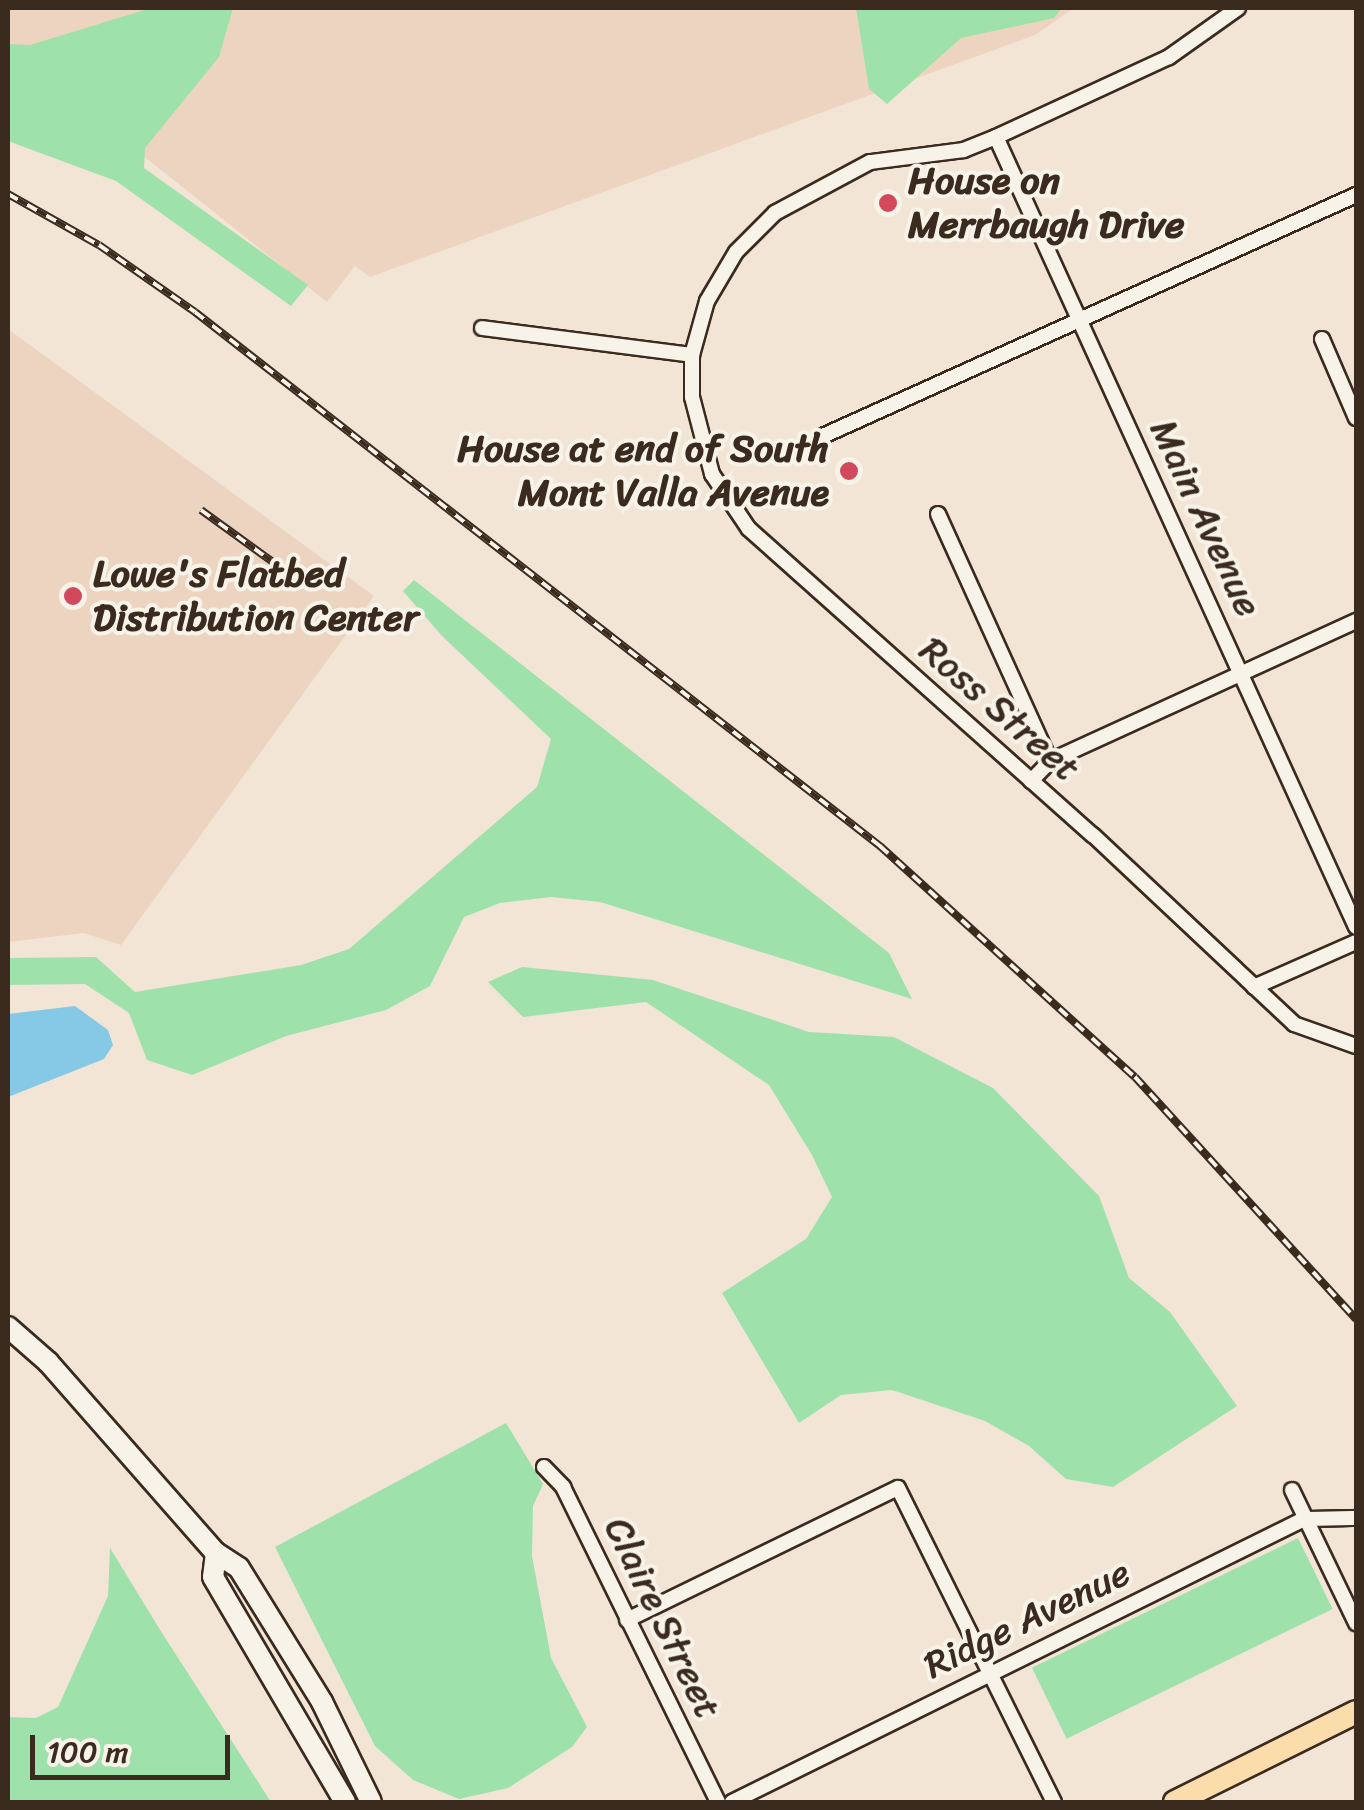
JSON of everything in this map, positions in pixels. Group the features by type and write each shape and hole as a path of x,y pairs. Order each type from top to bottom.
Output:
{"main road":[{"path":"8,1327 48,1362 216,1553 240,1568 322,1702 371,1802"},
{"path":"216,1553 213,1577 345,1802"},
{"path":"1175,1802 1356,1712"}],"street":[{"path":"482,328 692,355 721,274 774,212 870,162 964,150 996,137 1169,57 1238,8"},
{"name":"Main Avenue","path":"996,137 1356,927"},
{"path":"825,435 1356,194"},
{"path":"1322,339 1356,418"},
{"name":"Ross Street","path":"692,355 700,439 729,505 1308,1034 1356,1046"},
{"path":"938,514 1050,761"},
{"path":"1031,781 1050,761 1356,621"},
{"path":"1254,987 1356,942"},
{"name":"Claire Street","path":"544,1468 563,1487 718,1802"},
{"path":"627,1620 898,1488 1054,1802"},
{"path":"1292,1490 1356,1623"},
{"name":"Ridge Avenue","path":"732,1802 1304,1519 1356,1518"}],"shaded area":[{"path":"8,8 1074,8 1035,35 370,277 355,266 327,302 112,131 8,110"},
{"path":"8,329 374,596 121,945 84,933 8,942"}],"green space":[{"path":"151,8 233,8 219,57 145,148 144,168 308,285 291,306 116,181 8,141 8,44 30,45"},
{"path":"856,8 1062,8 1054,18 961,38 887,104 869,89"},
{"path":"414,580 889,953 912,999 600,902 551,897 500,903 464,917 430,986 386,1010 286,1036 192,1075 147,1060 129,1013 85,984 8,985 8,958 96,957 135,992 301,965 349,949 537,787 551,739 442,636 403,591"},
{"path":"522,967 653,980 809,1032 894,1037 993,1088 1099,1196 1129,1278 1170,1312 1237,1406 1113,1487 1066,1479 1029,1446 985,1421 892,1390 841,1395 799,1423 722,1293 806,1239 832,1197 812,1155 769,1085 646,1002 523,1017 488,982"},
{"path":"506,1423 543,1484 533,1506 532,1556 551,1658 587,1727 572,1747 508,1788 459,1799 413,1780 375,1746 275,1547"},
{"path":"1298,1538 1333,1609 1067,1739 1032,1668"},
{"path":"110,1548 271,1802 8,1802 8,1717 36,1718 58,1707 108,1596"}],"water":[{"path":"75,1006 108,1030 113,1045 104,1059 8,1097 8,1014"}],"railway":[{"path":"8,194 99,245 195,312 880,846 1135,1077 1356,1319"},
{"path":"201,510 299,581"}],"place":[{"name":"House on Merrbaugh Drive","path":"888,203"},
{"name":"House at end of South Mont Valla Avenue","path":"849,471"},
{"name":"Lowe's Flatbed Distribution Center","path":"73,596"}]}
